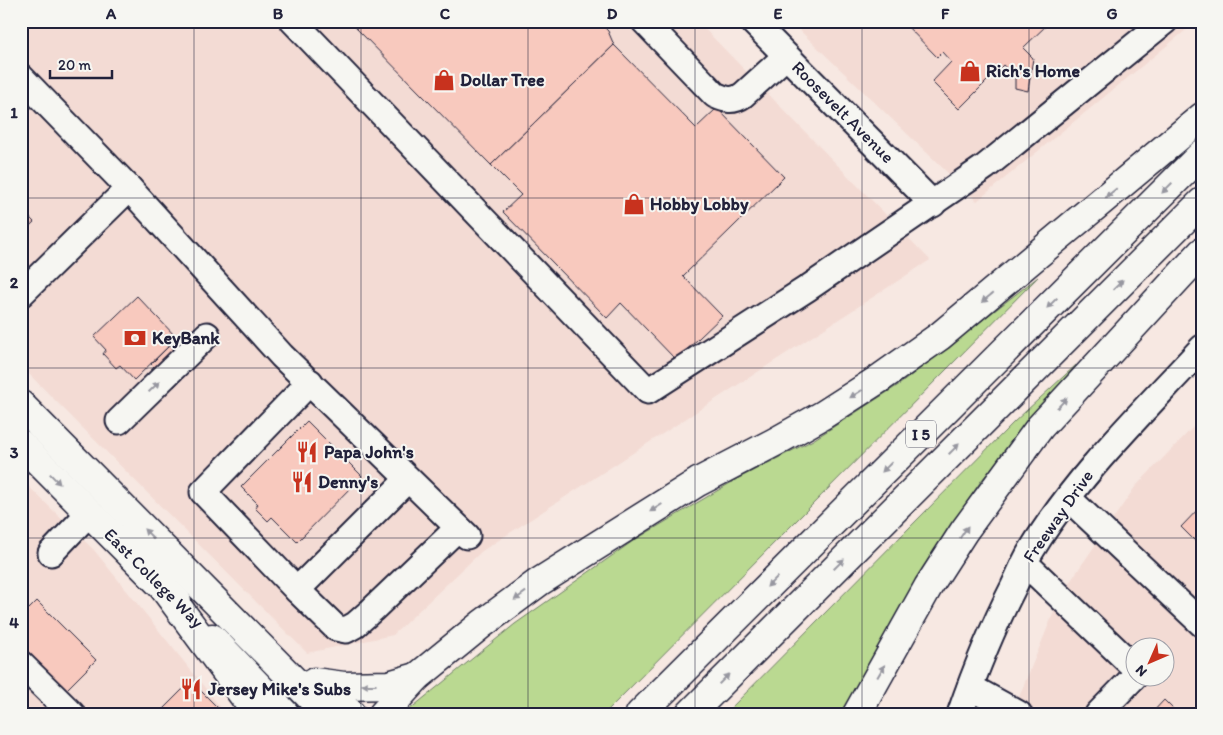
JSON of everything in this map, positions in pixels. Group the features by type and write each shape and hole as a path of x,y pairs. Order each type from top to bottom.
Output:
{"main road":[{"path":"383,714 417,677 482,624 539,582 698,482 823,415 879,379 940,336 1202,117"},
{"name":"I 5","path":"640,714 1202,154"},
{"name":"I 5","path":"690,714 1202,202"},
{"path":"857,714 928,587 964,531 1024,448 1040,427 1202,252"},
{"name":"East College Way","path":"21,405 327,714"},
{"name":"East College Way","path":"21,444 160,583 285,714"},
{"name":"East College Way","path":"183,569 351,714"},
{"path":"160,583 258,714"},
{"path":"314,682 344,686 389,685 417,677"}],"street":[{"path":"293,21 648,392 808,288 985,167 1165,21"},
{"name":"Roosevelt Avenue","path":"752,21 933,204"},
{"path":"645,22 715,95 727,100 737,99 743,95 786,56"},
{"path":"24,84 129,188 282,356 310,382 462,532 356,625 346,630 336,628 203,492 310,382"},
{"path":"21,294 129,188"},
{"path":"119,421 206,335"},
{"name":"Freeway Drive","path":"960,714 998,616 1030,552 1094,465 1202,348"},
{"path":"297,590 408,479"},
{"path":"1068,498 1202,624"},
{"path":"51,553 89,513"},
{"path":"1025,563 1126,659"},
{"path":"21,664 72,714"},
{"path":"1098,714 1126,685"},
{"path":"970,686 1019,714"}],"shaded area":[{"path":"21,21 697,21 930,260 482,551 393,635 307,653 21,366"},
{"path":"790,21 1197,21 977,201"},
{"path":"1202,418 1202,714 1012,714 1061,595 1135,487"},
{"path":"21,479 94,550 226,714 21,714"}],"green space":[{"path":"1038,277 604,714 404,714 515,624 633,541 737,479 813,440 900,384"},
{"path":"1076,365 981,481 922,569 842,714 725,714 1014,422"}],"building":[{"path":"349,21 362,21 355,27"},
{"path":"362,21 598,21 608,31 614,45 491,165 355,27"},
{"name":"Rich's Home","path":"902,21 1050,22 1023,48 1033,58 1028,91 1015,88 1015,76 1003,65 959,109 932,82 951,62 942,52 937,57"},
{"name":"Hobby Lobby","path":"614,45 696,128 717,108 784,177 683,276 722,316 676,360 621,303 607,318 503,212 521,195 491,165"},
{"path":"21,209 34,222 21,234"},
{"name":"KeyBank","path":"137,296 177,338 134,380 120,365 116,368 103,354 106,350 94,337"},
{"path":"170,345 192,368 174,387 151,364"},
{"name":"Denny's","path":"307,421 362,476 297,542 272,517 268,521 255,508 258,504 241,487"},
{"path":"1202,505 1202,548 1181,527"},
{"path":"37,601 96,660 66,690 21,646 21,606 24,604 29,609"},
{"path":"191,681 224,714 158,714"},
{"path":"1164,700 1178,714 1151,714"}],"place":[{"name":"Rich's Home","path":"970,71"},
{"name":"Dollar Tree","path":"444,80"},
{"name":"Hobby Lobby","path":"634,204"},
{"name":"KeyBank","path":"135,338"},
{"name":"Papa John's","path":"307,452"},
{"name":"Denny's","path":"302,482"},
{"name":"Jersey Mike's Subs","path":"191,689"}]}
